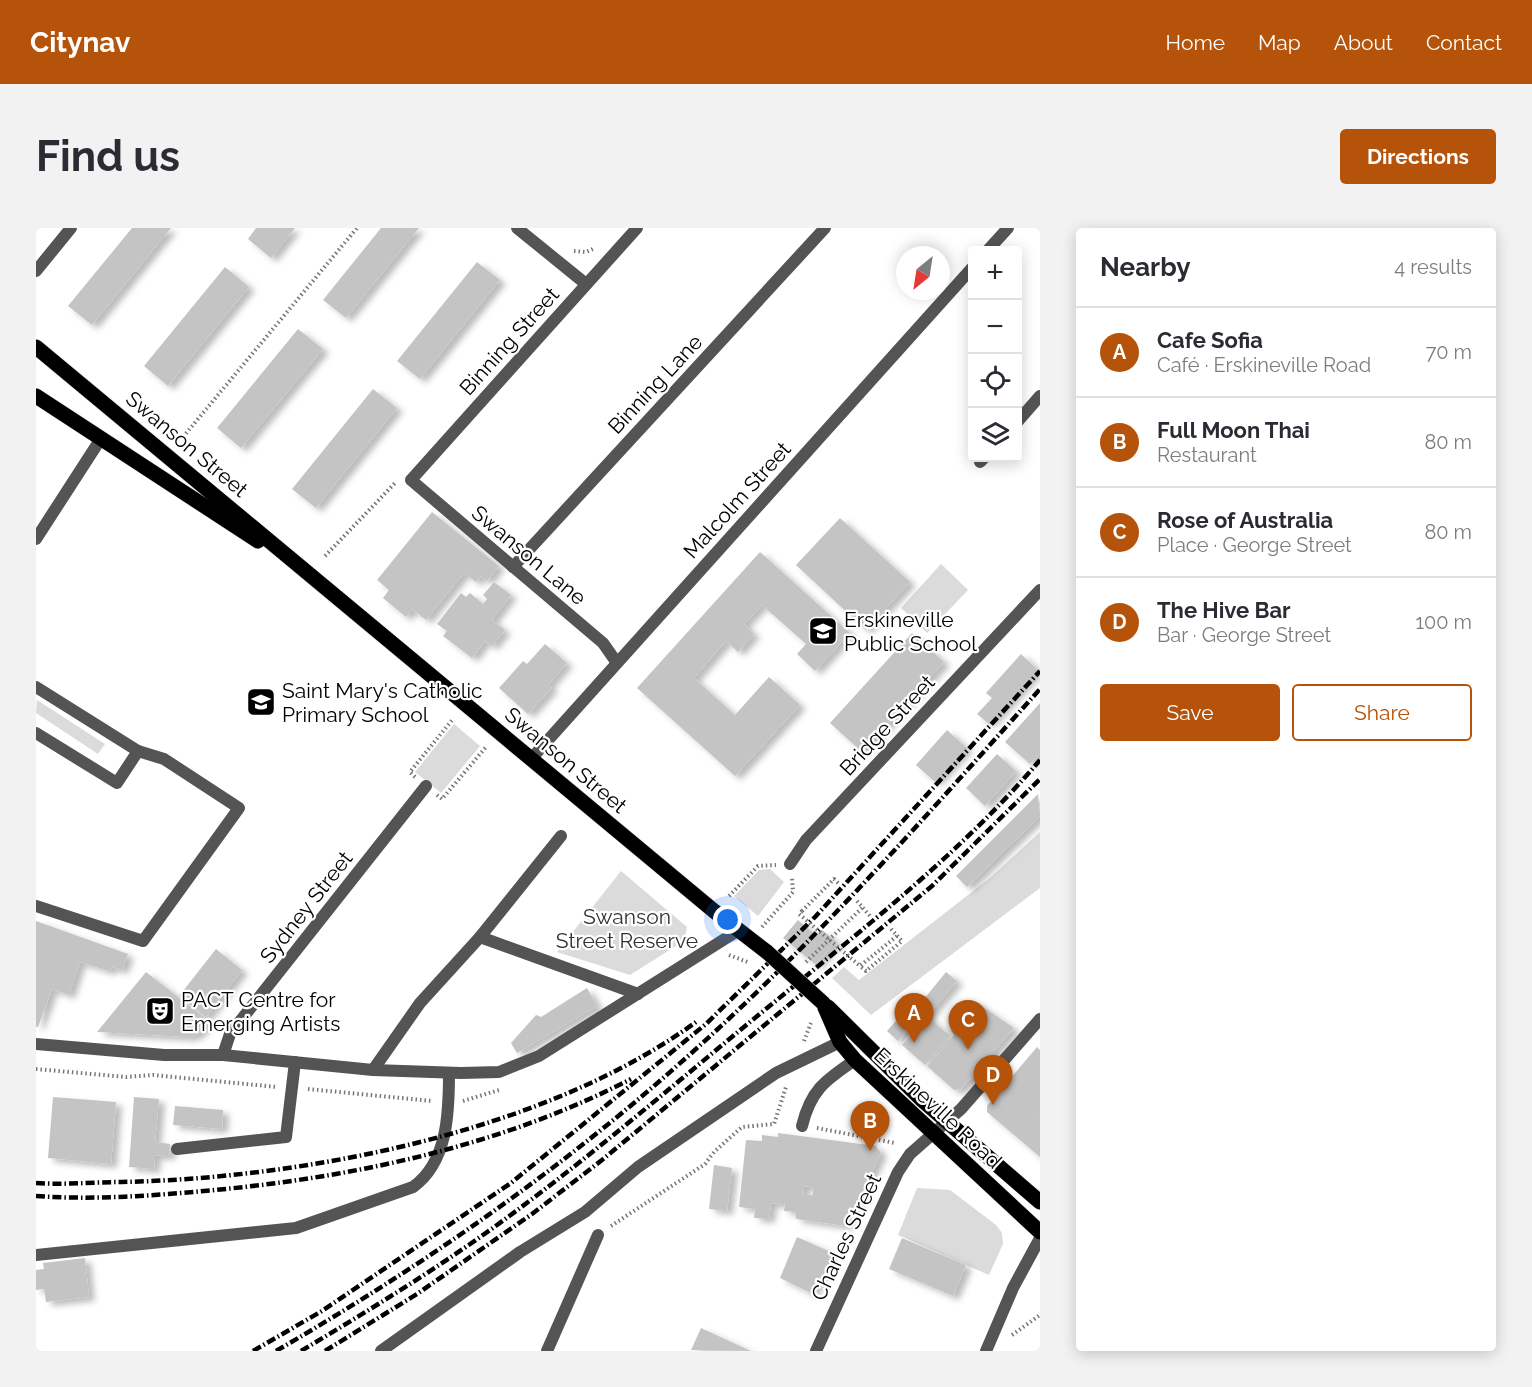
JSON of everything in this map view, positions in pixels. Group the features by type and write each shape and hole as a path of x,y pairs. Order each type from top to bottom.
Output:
{"main road":[{"name":"Swanson Street","path":"36,347 739,930"},
{"name":"Swanson Street","path":"36,396 100,440 311,575"},
{"name":"Erskineville Road","path":"739,930 823,1003 948,1123 1040,1202"},
{"name":"Erskineville Road","path":"823,1003 840,1042 855,1060 1040,1232"}],"street":[{"path":"36,271 71,228"},
{"path":"517,228 586,284"},
{"name":"Binning Street","path":"411,480 637,228"},
{"name":"Binning Lane","path":"513,567 825,228"},
{"path":"992,246 1008,228"},
{"name":"Malcolm Street","path":"531,759 968,272"},
{"path":"1022,416 1040,396"},
{"path":"36,539 100,440"},
{"name":"Swanson Lane","path":"411,480 603,643 617,663"},
{"name":"Bridge Street","path":"790,864 806,840 1040,590"},
{"path":"36,687 138,751 164,759 239,808 143,941 36,906"},
{"path":"36,733 117,783 138,751"},
{"name":"Sydney Street","path":"223,1055 230,1034 426,786"},
{"path":"373,1070 420,1003 480,937 561,836"},
{"path":"36,1044 164,1055 223,1055 373,1070 499,1072 539,1056 739,930"},
{"path":"480,937 638,994"},
{"name":"Charles Street","path":"816,1351 894,1179 910,1154 948,1123 1040,1019"},
{"path":"381,1351 520,1252 585,1212 638,1167 776,1072 840,1042"},
{"path":"802,1126 806,1109 823,1082 855,1060"},
{"path":"177,1149 286,1137 296,1062"},
{"path":"36,1255 296,1228 413,1187 426,1178 440,1150 450,1112 449,1073"},
{"path":"547,1351 598,1235"},
{"path":"986,1351 1013,1288 1040,1238"}],"path":[{"path":"183,437 357,228"},
{"path":"571,250 586,252 603,241"},
{"path":"325,556 394,482 411,480"},
{"path":"453,719 410,772 426,786 442,799 486,747"},
{"path":"729,896 758,866 790,864"},
{"path":"840,885 834,879 799,914 862,965 866,971 902,941 891,929"},
{"path":"762,926 793,892 792,880"},
{"path":"856,901 870,916"},
{"path":"805,963 862,908"},
{"path":"862,965 897,936"},
{"path":"598,1235 705,1164 714,1152 742,1127 774,1124 794,1064 812,1023 809,1016"},
{"path":"36,1069 126,1077 153,1075 430,1101"},
{"path":"819,1129 895,1143"},
{"path":"1006,1339 1040,1315"}],"green space":[{"path":"941,564 968,590 927,633 901,608"},
{"path":"37,700 105,744 98,754 36,713"},
{"path":"454,724 480,746 441,793 415,772"},
{"path":"1040,832 1040,888 871,1015 832,978 844,967 859,980 991,877"},
{"path":"770,869 784,882 758,916 734,896 759,870"},
{"name":"Swanson Street Reserve","path":"621,871 687,927 684,941 630,975 557,952"},
{"path":"917,1188 950,1190 996,1225 1002,1233 1003,1244 989,1275 898,1235"}],"building":[{"path":"132,228 171,228 92,325 68,306"},
{"path":"256,228 295,228 271,258 248,239"},
{"path":"381,228 419,228 346,318 323,300"},
{"path":"477,262 500,280 420,379 397,361"},
{"path":"225,267 249,287 168,386 144,366"},
{"path":"298,329 323,349 241,448 217,428"},
{"path":"373,389 397,408 316,508 292,489"},
{"path":"432,512 499,566 487,581 481,576 476,582 464,573 426,620 412,609 406,617 383,598 389,590 377,580"},
{"path":"840,518 910,582 866,630 796,565"},
{"path":"760,552 850,633 815,671 797,654 806,644 762,605 744,624 754,634 738,652 726,641 694,678 735,715 769,677 800,705 735,776 637,688"},
{"path":"494,582 511,595 492,620 505,630 492,646 485,641 472,658 443,636 447,631 437,624 461,593 466,597 470,593 483,604 487,599 483,595"},
{"path":"912,633 944,662 862,752 830,723"},
{"path":"545,644 567,663 548,685 552,688 528,714 499,688 523,661 527,664"},
{"path":"1021,654 1038,670 989,724 977,714 992,698 986,693"},
{"path":"1040,703 1040,753 1030,764 1005,742"},
{"path":"947,730 967,748 935,782 916,765"},
{"path":"997,754 1016,771 985,806 966,788"},
{"path":"1038,794 1040,816 967,887 956,876"},
{"path":"798,920 817,936 822,930 836,941 816,965 783,938"},
{"path":"36,921 128,954 122,970 112,967 109,971 80,962 69,995 52,989 38,1027 36,1027"},
{"path":"216,949 242,970 206,1017 179,996"},
{"path":"146,972 209,1021 199,1033 190,1037 97,1032"},
{"path":"946,972 957,981 927,1016 950,1036 925,1065 902,1045 915,1029 911,1026 898,1041 887,1031 919,995 924,999"},
{"path":"587,988 597,1006 517,1053 511,1043 536,1015 541,1017"},
{"path":"976,1002 1014,1028 961,1089 954,1090 927,1066 954,1035 951,1031"},
{"path":"1037,1047 1040,1050 1040,1110 1036,1115 1038,1117 1040,1114 1040,1157 987,1112 987,1106"},
{"path":"53,1097 116,1102 111,1164 48,1158"},
{"path":"134,1097 159,1099 155,1142 170,1144 169,1156 155,1155 154,1169 129,1167"},
{"path":"175,1106 223,1110 222,1129 173,1125"},
{"path":"778,1133 876,1146 881,1153 846,1226 796,1219 796,1212 784,1211 785,1204 771,1203 769,1219 754,1218 755,1209 739,1207 746,1140 762,1141 762,1135 778,1137","holes":["804,1186 813,1187 813,1195 803,1194"]},
{"path":"714,1165 732,1168 727,1211 709,1209"},
{"path":"797,1237 831,1252 813,1294 780,1278"},
{"path":"902,1238 966,1265 953,1296 889,1269"},
{"path":"85,1258 89,1297 46,1302 44,1289 36,1290 36,1270 44,1269 43,1263"},
{"path":"701,1328 751,1351 691,1350"}],"railway":[{"path":"253,1351 322,1311 511,1183 706,1024 815,917 1040,671"},
{"path":"276,1351 437,1251 489,1214 590,1138 687,1057 780,970 912,831 1040,689"},
{"path":"301,1351 388,1298 473,1242 590,1154 912,888 978,826 1040,760"},
{"path":"325,1351 417,1294 532,1214 602,1160 932,886 1040,779"},
{"path":"36,1183 122,1182 268,1171 345,1159 421,1142 497,1120 568,1093 636,1060 696,1022"},
{"path":"36,1196 99,1197 183,1193 314,1178 369,1168 477,1141 581,1103 631,1079"}],"place":[{"name":"Erskineville Public School","path":"823,631"},
{"name":"Saint Mary's Catholic Primary School","path":"261,702"},
{"name":"PACT Centre for Emerging Artists","path":"160,1011"},
{"name":"Cafe Sofia","path":"914,1043"},
{"name":"Rose of Australia","path":"968,1050"},
{"name":"The Hive Bar","path":"993,1105"},
{"name":"Full Moon Thai","path":"870,1151"}]}
